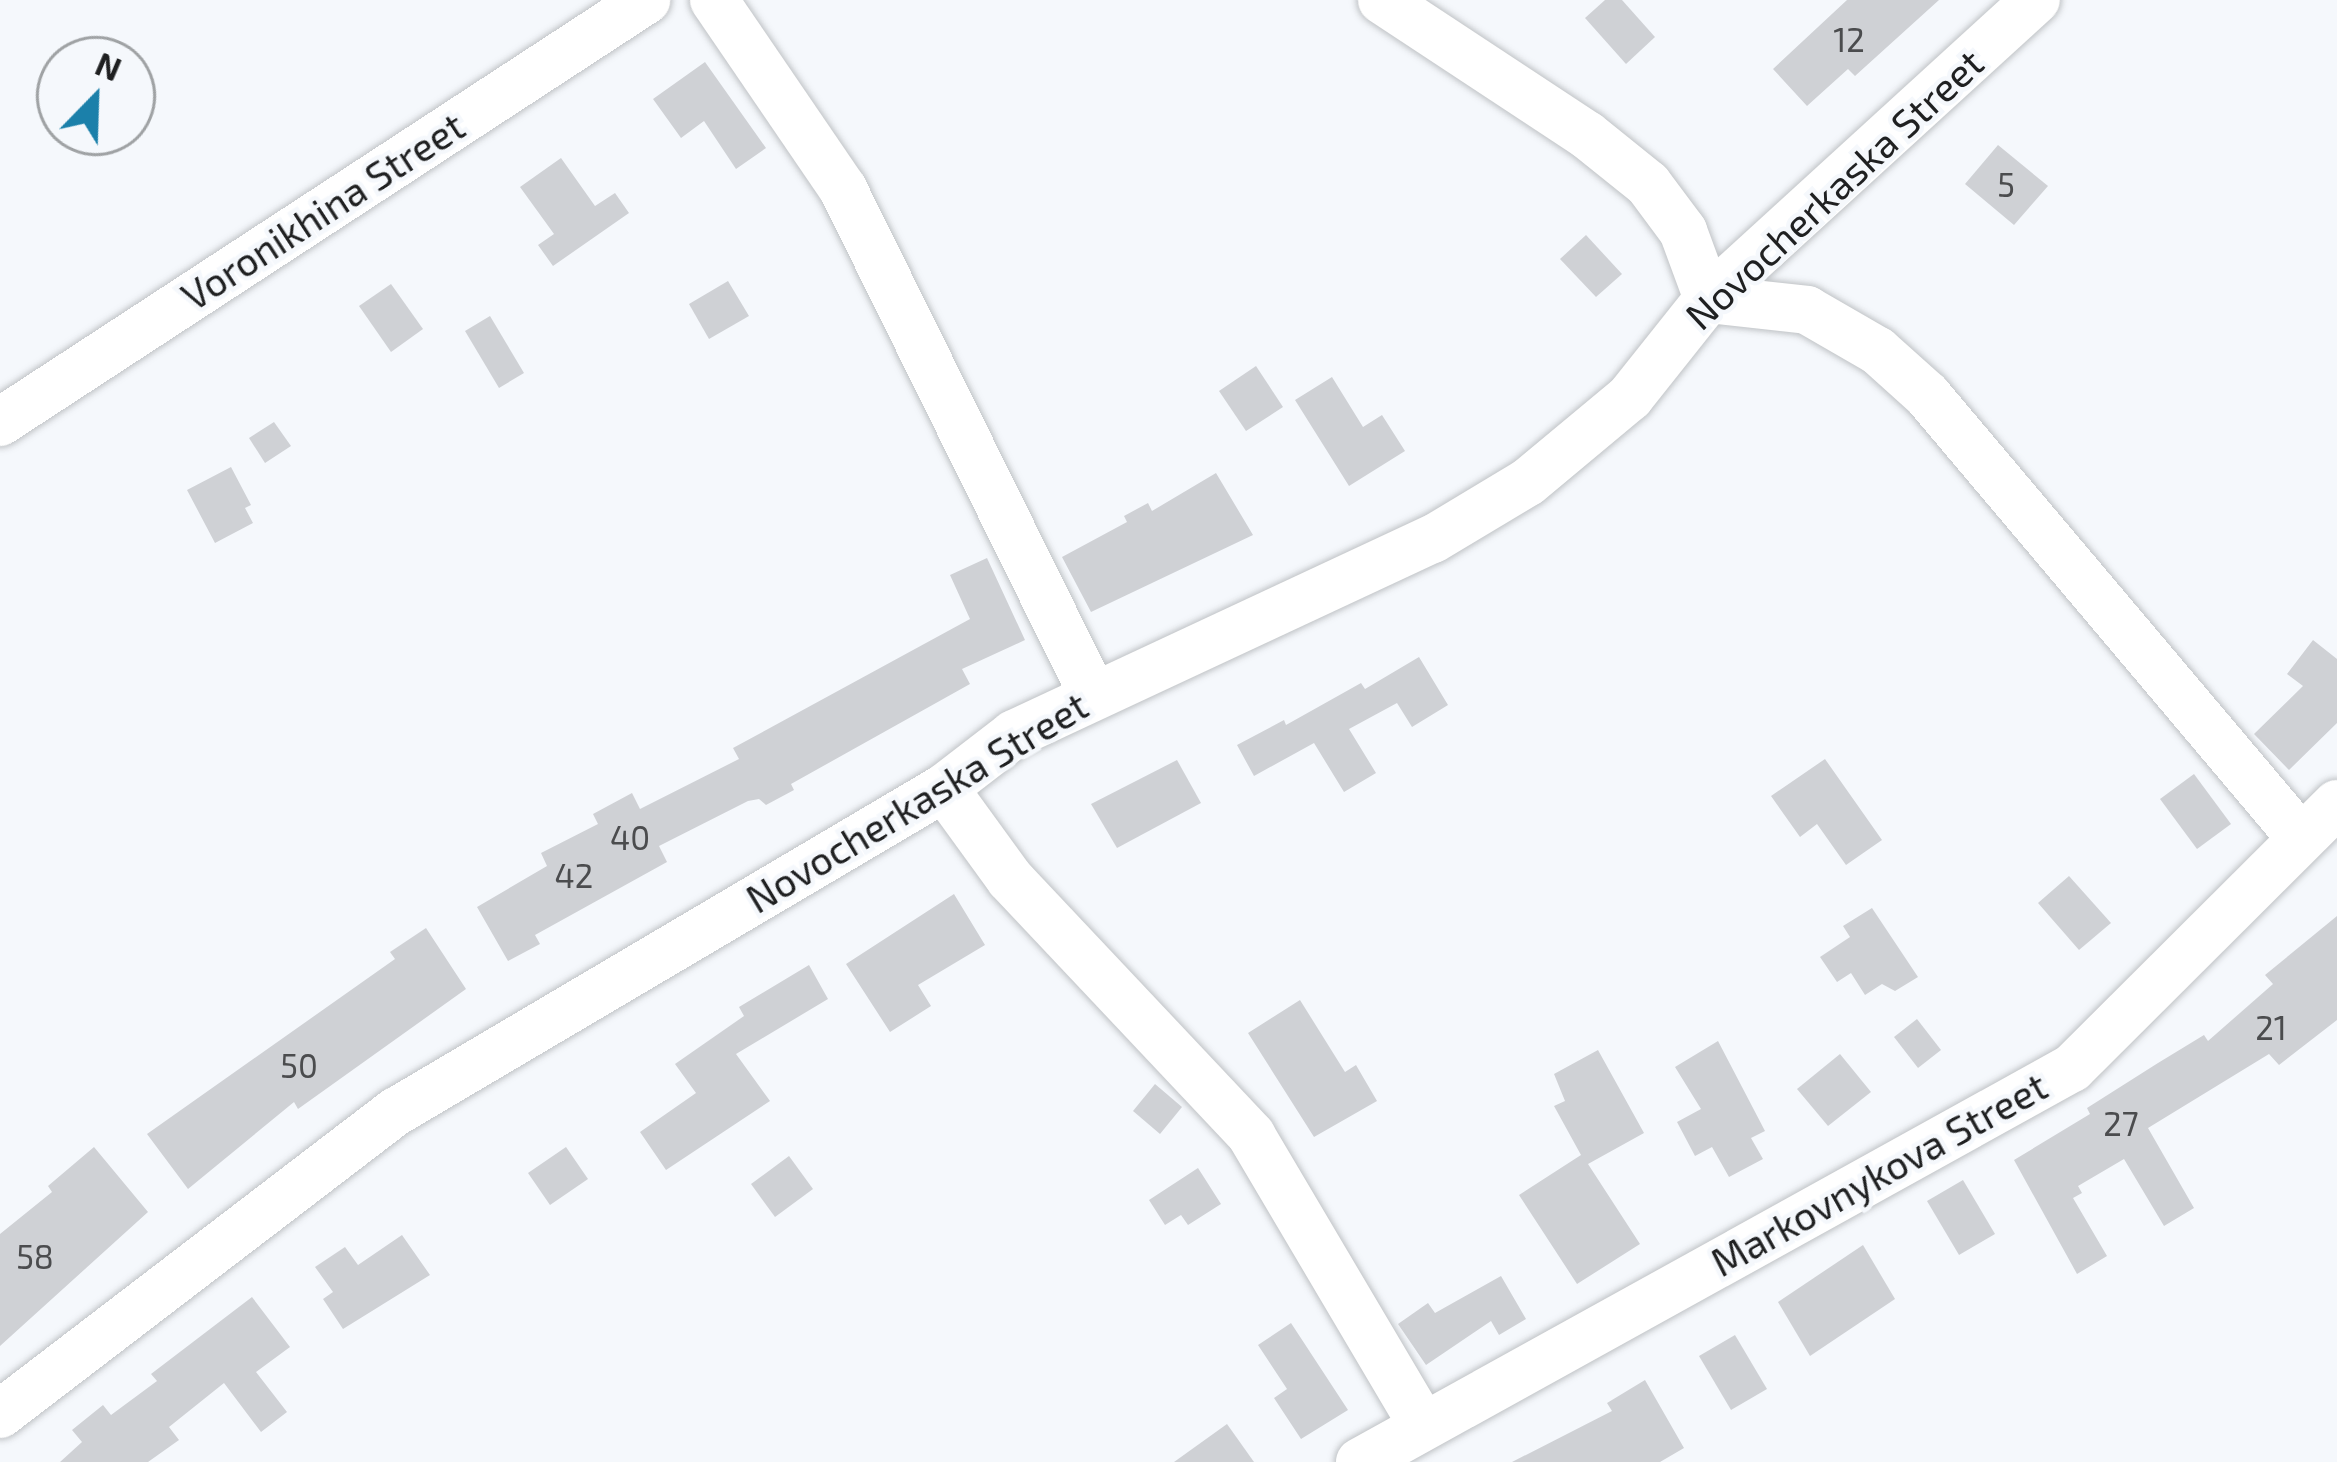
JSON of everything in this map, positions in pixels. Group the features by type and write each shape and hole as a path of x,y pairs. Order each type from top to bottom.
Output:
{"street":[{"name":"Voronikhina Street","path":"0,422 646,0"},
{"path":"714,0 843,188 1093,694"},
{"path":"1382,0 1588,135 1648,184 1683,231 1708,299 1807,310 1878,351 1928,394 2087,591 2249,771 2300,837"},
{"name":"Novocherkaska Street","path":"0,1414 397,1111 944,788 1014,734 1432,539 1528,482 1630,397 1708,299 2036,0"},
{"path":"944,788 1010,879 1251,1135 1422,1424"},
{"name":"Markovnykova Street","path":"1360,1462 2072,1068 2337,804"}],"building":[{"path":"1605,0 1622,0 1655,37 1626,64 1585,18"},
{"path":"1847,0 1939,0 1855,76 1848,69 1807,106 1773,69"},
{"path":"705,62 766,148 736,169 704,121 681,138 653,99"},
{"path":"1998,145 2048,186 2014,225 1965,184"},
{"path":"561,158 595,206 615,193 629,213 553,266 538,245 554,234 520,187"},
{"path":"1586,235 1622,274 1596,297 1560,259"},
{"path":"728,281 749,316 709,339 689,304"},
{"path":"391,284 423,329 391,352 359,306"},
{"path":"490,316 524,373 499,388 465,331"},
{"path":"1256,366 1283,407 1246,431 1219,391"},
{"path":"1332,377 1363,427 1382,415 1405,451 1349,486 1295,400"},
{"path":"274,422 291,446 265,463 249,438"},
{"path":"231,467 251,505 245,508 253,523 215,543 187,490"},
{"path":"1216,473 1253,535 1091,612 1062,557 1127,522 1124,516 1148,503 1152,511"},
{"path":"987,558 1025,640 962,669 970,684 791,784 794,790 766,805 759,799 748,801 659,846 667,862 535,935 540,944 508,961 477,907 547,866 541,853 598,824 593,814 632,793 640,809 739,759 733,748 970,619 950,575"},
{"path":"2313,640 2337,659 2337,723 2289,770 2254,734 2303,686 2287,674"},
{"path":"1419,657 1448,705 1412,727 1397,703 1349,729 1376,773 1344,792 1314,743 1254,776 1237,745 1284,720 1286,725 1361,683 1365,689"},
{"path":"1825,759 1882,840 1846,865 1817,824 1800,837 1771,796"},
{"path":"1177,760 1201,803 1117,848 1091,804"},
{"path":"2194,774 2231,824 2197,849 2160,799"},
{"path":"2069,876 2111,923 2079,950 2038,903"},
{"path":"954,894 985,945 918,985 931,1006 890,1032 846,964"},
{"path":"1872,908 1918,977 1895,991 1882,984 1865,995 1851,973 1837,982 1820,957 1850,937 1843,926"},
{"path":"2337,916 2337,1020 2279,1065 2269,1054 2148,1128 2194,1208 2164,1226 2124,1159 2078,1186 2082,1193 2073,1198 2107,1256 2077,1274 2014,1160 2090,1114 2087,1108 2158,1063 2204,1035 2208,1041 2273,984 2265,975"},
{"path":"426,928 466,989 298,1109 294,1102 188,1189 147,1134 395,959 390,952"},
{"path":"809,965 828,999 736,1054 770,1101 666,1170 640,1132 696,1093 675,1064 744,1016 739,1007"},
{"path":"1300,1000 1345,1072 1356,1065 1377,1101 1314,1137 1248,1033"},
{"path":"1917,1019 1941,1050 1918,1068 1894,1037"},
{"path":"1718,1041 1765,1131 1751,1138 1763,1159 1729,1177 1712,1147 1695,1156 1677,1122 1701,1109 1675,1067"},
{"path":"1598,1050 1644,1133 1588,1164 1640,1244 1577,1284 1519,1195 1581,1155 1554,1106 1565,1101 1554,1074"},
{"path":"1840,1054 1871,1092 1828,1126 1797,1089"},
{"path":"1155,1084 1182,1107 1160,1134 1133,1111"},
{"path":"94,1147 148,1212 0,1346 0,1234 52,1192 48,1186"},
{"path":"566,1147 588,1179 550,1205 528,1173"},
{"path":"789,1156 813,1189 775,1217 751,1184"},
{"path":"1198,1168 1221,1204 1188,1225 1181,1215 1165,1225 1149,1200"},
{"path":"1963,1180 1995,1234 1959,1255 1927,1201"},
{"path":"402,1235 430,1275 343,1329 323,1299 333,1292 315,1267 345,1247 358,1265"},
{"path":"1863,1245 1895,1299 1810,1356 1778,1302"},
{"path":"1501,1276 1526,1319 1499,1335 1491,1321 1426,1365 1398,1324 1428,1303 1435,1313"},
{"path":"252,1297 290,1347 256,1372 287,1412 261,1432 224,1383 169,1427 179,1440 148,1462 60,1462 82,1442 72,1430 103,1405 111,1415 157,1381 151,1374"},
{"path":"1291,1323 1348,1410 1301,1439 1274,1398 1287,1389 1258,1345"},
{"path":"1735,1335 1767,1389 1731,1410 1699,1356"},
{"path":"1645,1380 1684,1448 1660,1462 1512,1462 1612,1411 1607,1403"},
{"path":"1227,1424 1254,1462 1174,1462"}]}
